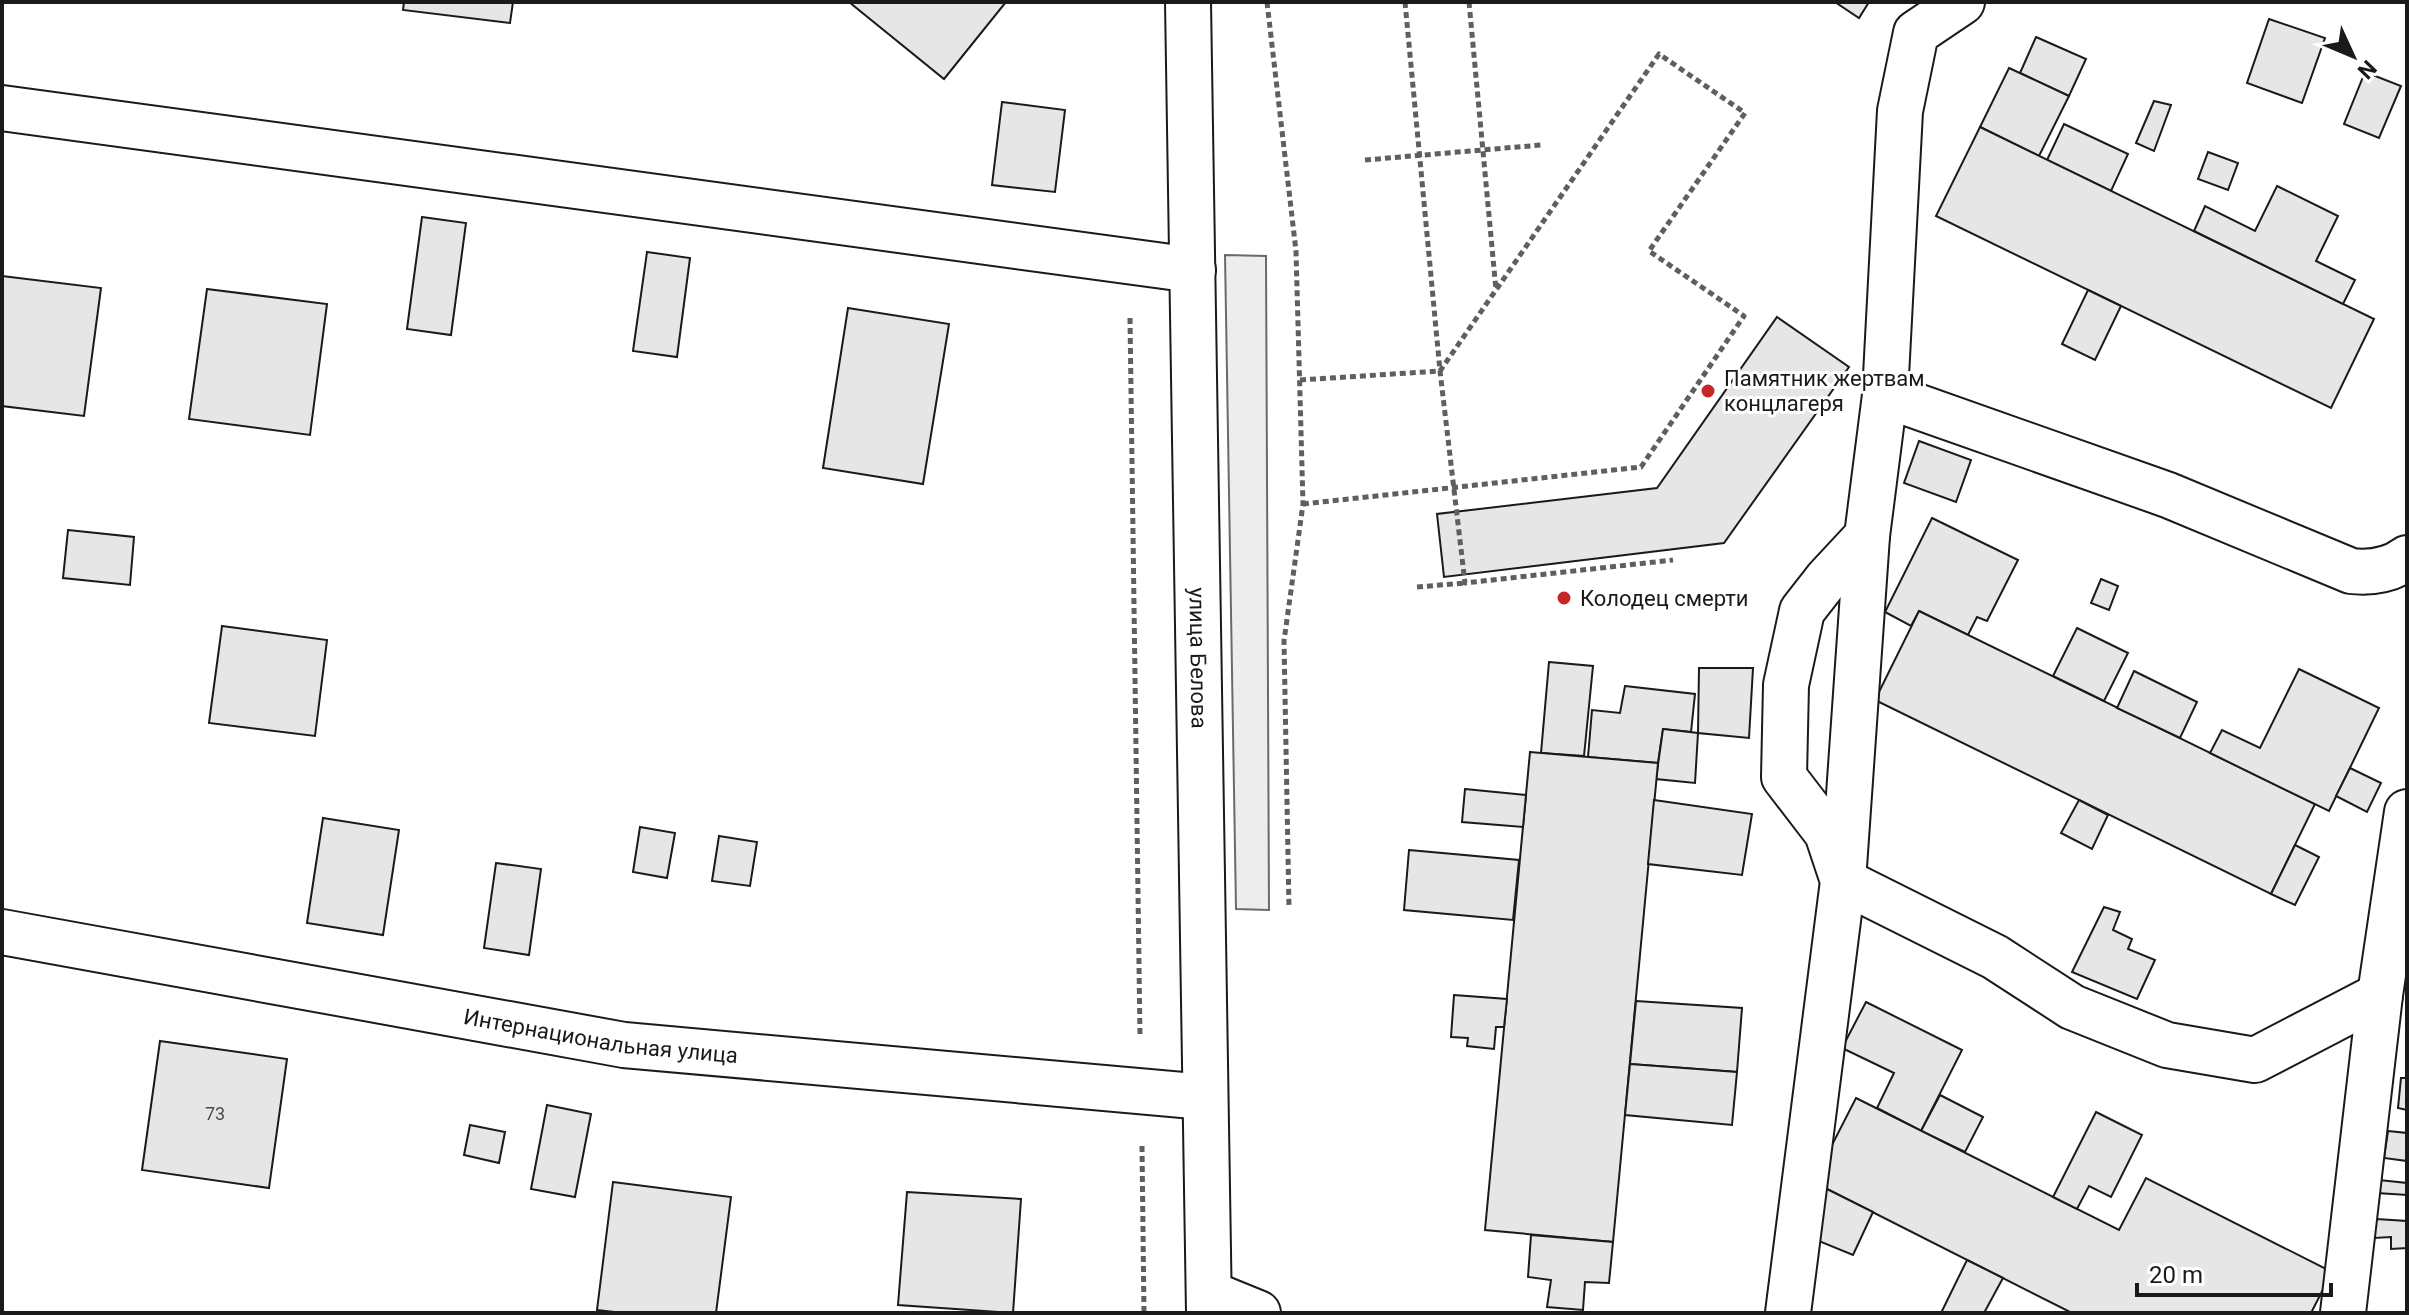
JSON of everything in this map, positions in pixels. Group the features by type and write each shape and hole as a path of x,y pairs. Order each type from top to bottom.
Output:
{"street":[{"name":"улица Белова","path":"1188,2 1209,1303"},
{"path":"1788,1313 1843,881 1867,536 1885,395 1900,111 1916,33 1962,2"},
{"path":"2,108 1193,270"},
{"path":"1885,395 2168,495 2351,571 2370,573 2407,558"},
{"path":"1867,536 1802,611 1786,685 1784,777 1827,833 1843,881 1995,957 2072,1007 2167,1045 2255,1060 2380,995"},
{"path":"2343,1313 2380,995 2407,812"},
{"name":"Интернациональная улица","path":"2,932 624,1045 1205,1097"},
{"path":"1209,1303 1258,1313"}],"path":[{"path":"1267,2 1296,251 1300,380 1303,504 1284,641 1289,908"},
{"path":"1405,2 1452,488 1465,583"},
{"path":"1469,2 1496,290"},
{"path":"1303,504 1641,467 1744,316 1649,251 1745,113 1659,54 1440,371"},
{"path":"1365,160 1541,145"},
{"path":"1129,263 1144,1313"},
{"path":"1300,380 1440,371"},
{"path":"1417,587 1673,560"}],"shaded area":[{"path":"1225,255 1266,256 1269,910 1236,909"}],"building":[{"path":"404,2 513,2 510,23 403,10"},
{"path":"849,2 1006,2 944,79"},
{"path":"1835,2 1869,2 1859,18"},
{"path":"2269,19 2325,38 2302,103 2247,83"},
{"path":"2036,37 2086,59 2069,96 2020,73"},
{"path":"2009,68 2069,96 2039,156 1980,127"},
{"path":"2365,72 2401,86 2379,138 2344,124"},
{"path":"2154,101 2171,105 2154,151 2136,143"},
{"path":"1002,102 1065,110 1055,192 992,185"},
{"path":"2064,124 2128,154 2111,191 2047,160"},
{"path":"1980,127 2374,319 2331,408 1936,216"},
{"path":"2208,152 2238,163 2228,190 2198,179"},
{"path":"2277,186 2338,216 2316,261 2355,280 2343,304 2194,231 2205,206 2255,231"},
{"path":"422,217 466,223 451,335 407,329"},
{"path":"647,252 690,258 677,357 633,351"},
{"path":"2,276 101,288 84,416 2,406"},
{"path":"207,289 327,304 310,435 189,419"},
{"path":"2088,290 2121,306 2095,360 2062,344"},
{"path":"848,308 949,324 923,484 823,468"},
{"path":"1777,317 1849,367 1724,543 1444,577 1437,514 1657,488"},
{"path":"1919,441 1971,460 1956,502 1904,483"},
{"path":"1932,518 2018,560 1987,621 1977,617 1968,635 1919,611 1911,626 1885,612"},
{"path":"68,530 134,537 130,585 63,578"},
{"path":"2101,579 2118,586 2109,610 2091,603"},
{"path":"1919,611 2315,804 2271,894 1875,700"},
{"path":"222,626 327,640 315,736 209,723"},
{"path":"2077,628 2128,653 2104,701 2053,676"},
{"path":"1549,662 1593,666 1584,756 1541,753"},
{"path":"1699,668 1753,668 1749,738 1698,733"},
{"path":"2299,669 2379,708 2329,811 2210,753 2222,730 2260,748"},
{"path":"2134,671 2197,702 2180,738 2117,708"},
{"path":"1625,686 1695,694 1691,732 1663,729 1658,763 1588,757 1592,710 1620,713"},
{"path":"1663,729 1698,733 1695,783 1656,779"},
{"path":"1530,752 1658,763 1613,1242 1485,1230"},
{"path":"2350,768 2381,783 2367,812 2336,796"},
{"path":"1465,789 1526,795 1523,827 1462,822"},
{"path":"1654,800 1752,814 1742,875 1648,864"},
{"path":"2079,800 2108,815 2092,849 2061,833"},
{"path":"323,818 399,830 383,935 307,923"},
{"path":"640,827 675,833 667,878 633,872"},
{"path":"719,836 757,842 750,886 712,881"},
{"path":"2295,845 2319,857 2295,905 2271,894"},
{"path":"1409,850 1519,860 1513,920 1404,910"},
{"path":"496,863 541,869 529,955 484,948"},
{"path":"2104,907 2120,912 2113,930 2132,939 2128,949 2155,960 2137,999 2072,972"},
{"path":"1454,995 1507,999 1504,1027 1496,1027 1494,1049 1467,1046 1468,1038 1451,1037"},
{"path":"1636,1001 1742,1008 1737,1072 1630,1064"},
{"path":"1866,1002 1962,1050 1921,1131 1877,1108 1894,1073 1842,1048"},
{"path":"160,1041 287,1059 269,1188 142,1170"},
{"path":"1630,1064 1737,1072 1732,1125 1625,1115"},
{"path":"2401,1078 2407,1078 2407,1110 2398,1108"},
{"path":"1940,1095 1983,1117 1965,1152 1921,1131"},
{"path":"1856,1098 2119,1230 2146,1178 2332,1272 2311,1313 2072,1313 1813,1182"},
{"path":"547,1105 591,1114 575,1197 531,1189"},
{"path":"2096,1112 2142,1135 2111,1197 2089,1186 2077,1209 2053,1197"},
{"path":"470,1125 505,1132 499,1163 464,1155"},
{"path":"2388,1131 2407,1133 2407,1161 2384,1158"},
{"path":"2379,1180 2407,1183 2407,1195 2377,1193"},
{"path":"613,1182 731,1197 716,1313 597,1310"},
{"path":"1813,1182 1873,1212 1853,1255 1804,1235"},
{"path":"907,1192 1021,1199 1013,1313 898,1305"},
{"path":"2376,1219 2407,1221 2407,1248 2391,1249 2391,1237 2374,1238"},
{"path":"1531,1235 1613,1242 1609,1283 1585,1282 1583,1310 1547,1307 1551,1280 1528,1277"},
{"path":"1967,1260 2003,1278 1984,1313 1941,1313"}],"place":[{"name":"Памятник жертвам концлагеря","path":"1708,391"},
{"name":"Колодец смерти","path":"1564,598"}]}
